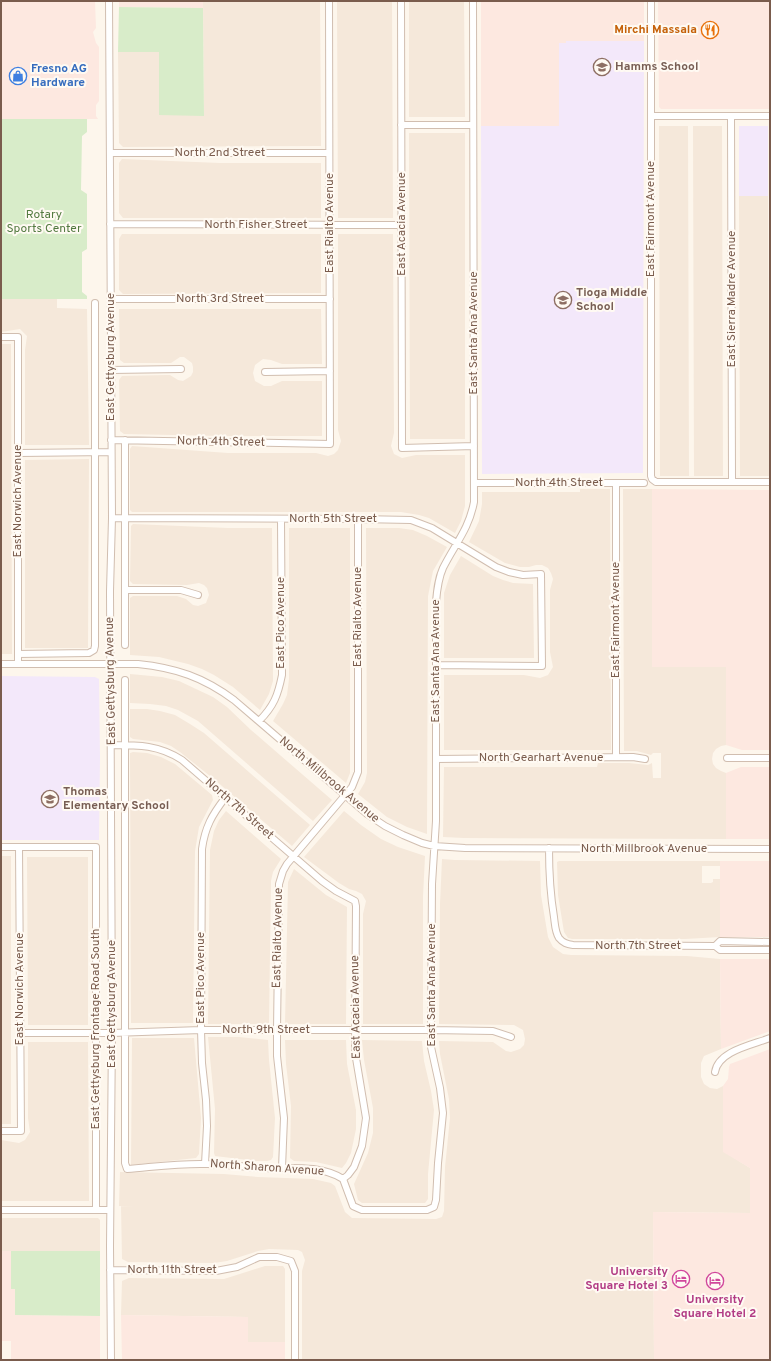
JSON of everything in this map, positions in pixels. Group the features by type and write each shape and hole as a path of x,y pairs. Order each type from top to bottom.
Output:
{"street":[{"name":"East Gettysburg Avenue","path":"109,1 112,518 111,1360"},
{"name":"East Rialto Avenue","path":"329,1 330,444"},
{"name":"East Acacia Avenue","path":"401,1 402,448 474,446"},
{"name":"East Santa Ana Avenue","path":"343,1179 354,1206 362,1210 427,1210 434,1207 436,1200 443,1113 440,1088 431,1047 432,884 436,821 436,602 438,585 443,568 468,524 474,502 473,1"},
{"name":"East Fairmont Avenue","path":"651,1 651,476 656,482 732,482"},
{"path":"651,116 770,116"},
{"name":"East Sierra Madre Avenue","path":"731,117 732,482"},
{"path":"401,125 473,125"},
{"name":"North 2nd Street","path":"110,153 329,153"},
{"name":"North Fisher Street","path":"110,224 402,225"},
{"name":"North 3rd Street","path":"111,299 330,299"},
{"name":"East Gettysburg Avenue","path":"18,654 86,654 92,652 95,646 95,303"},
{"name":"East Norwich Avenue","path":"1,337 18,337 18,664"},
{"path":"111,370 181,369"},
{"path":"266,372 330,371"},
{"name":"North 4th Street","path":"111,440 330,444"},
{"name":"East Gettysburg Avenue","path":"125,440 125,645"},
{"path":"18,453 111,452"},
{"name":"North 4th Street","path":"474,482 644,483"},
{"path":"732,482 770,482"},
{"name":"East Fairmont Avenue","path":"616,483 616,757"},
{"name":"North 5th Street","path":"112,518 411,520 432,528 496,567 523,575 541,574 542,666 436,665"},
{"name":"East Pico Avenue","path":"259,721 269,711 276,699 280,688 282,675 281,519"},
{"name":"East Rialto Avenue","path":"282,1168 284,1118 277,1056 279,884 283,870 345,796 356,780 359,764 358,519"},
{"path":"125,590 181,590 198,595"},
{"name":"North Millbrook Avenue","path":"1,664 138,664 159,666 200,679 223,692 259,721 367,814 403,836 434,846 466,848 770,849"},
{"path":"125,680 126,1032"},
{"name":"North 7th Street","path":"112,746 149,746 160,749 182,760 322,881 336,891 355,901"},
{"name":"North Gearhart Avenue","path":"436,758 633,757 645,759"},
{"path":"727,758 770,758"},
{"name":"East Pico Avenue","path":"205,1164 207,1106 202,1063 201,1030 202,849 204,834 209,822 225,798"},
{"path":"1,847 19,847"},
{"name":"East Norwich Avenue","path":"1,1131 21,1130 19,847"},
{"name":"East Gettysburg Frontage Road South","path":"19,847 96,847 96,1210"},
{"name":"North 7th Street","path":"549,848 550,891 556,932 561,941 568,945 715,946 720,950 770,950"},
{"name":"East Acacia Avenue","path":"343,1179 354,1167 362,1146 366,1118 357,1068 354,1030 355,901"},
{"name":"North 7th Street","path":"715,946 720,942 770,942"},
{"name":"North 9th Street","path":"20,1032 112,1033 201,1030 431,1030 493,1032 511,1037"},
{"name":"North Sharon Avenue","path":"126,1032 125,1163 127,1169 205,1164 317,1170 333,1173 343,1179"},
{"path":"715,1072 717,1064 725,1055 770,1038"},
{"path":"1,1210 110,1210"},
{"name":"North 11th Street","path":"110,1270 216,1271 237,1267 259,1257 277,1258 291,1261 295,1271 295,1360"}],"shaded area":[{"path":"1,1 95,1 96,28 93,32 96,43 99,47 99,101 96,105 96,116 98,119 1,119"},
{"path":"119,1 203,1 203,8 119,7"},
{"path":"203,1 320,1 321,146 123,147 119,143 118,52 159,52 204,116"},
{"path":"337,1 392,1 393,218 338,218"},
{"path":"409,1 464,1 465,117 409,117"},
{"path":"481,1 644,1 644,41 567,41 560,126 481,126"},
{"path":"658,1 770,1 770,109 661,109 659,107"},
{"name":"Tioga Middle School","path":"566,41 644,41 643,473 482,474 481,126 559,126 559,43 566,43"},
{"path":"659,126 688,126 689,476 660,476"},
{"path":"693,126 722,126 723,476 694,476"},
{"path":"739,126 768,126 768,196 739,196"},
{"path":"409,133 465,133 465,439 410,439"},
{"path":"122,159 220,163 321,163 321,218 123,218 119,213 119,163"},
{"path":"739,196 768,196 769,476 740,476"},
{"path":"122,234 321,234 321,293 123,294 119,290 119,239"},
{"path":"338,234 393,234 394,433 391,446 394,454 402,458 416,455 465,455 465,506 461,521 455,533 429,518 401,512 132,512 130,510 130,449 132,446 228,453 316,453 328,456 334,454 338,450 341,441 338,430"},
{"path":"1,299 57,299 57,308 87,309 89,445 25,445 25,350 27,336 20,329 1,332"},
{"path":"119,309 321,309 322,364 282,364 263,359 255,365 253,373 255,381 264,386 271,386 282,381 322,381 322,436 124,434 120,431 119,380 122,376 170,375 183,381 191,376 193,367 192,363 184,357 180,357 171,363 124,363 120,360"},
{"path":"1,344 11,344 12,654 1,654"},
{"path":"89,459 88,648 25,648 25,460"},
{"path":"580,489 610,489 611,750 444,750 444,675 524,675 540,678 548,675 553,667 550,652 550,590 553,579 551,573 548,568 542,565 520,567 505,563 469,542 479,521 482,504 482,492 580,492"},
{"path":"623,489 652,489 652,667 726,667 726,745 716,749 713,753 712,759 716,768 726,773 726,839 443,837 444,767 597,767 598,763 629,763 648,765 652,763 653,778 661,778 661,753 653,753 651,755 637,751 624,751"},
{"path":"652,489 770,490 770,750 742,750 726,745 726,667 652,667"},
{"path":"133,524 228,528 272,528 273,681 269,694 260,710 233,687 202,669 159,657 130,655 130,598 133,596 177,596 186,599 193,605 198,606 206,603 209,595 207,588 199,583 187,585 133,584 130,581 131,526"},
{"path":"289,528 350,528 350,773 346,783 273,721 287,695 289,679"},
{"path":"366,528 399,528 413,530 447,547 433,571 428,596 427,834 407,827 387,817 358,794 365,782 367,773"},
{"path":"461,556 493,576 503,580 513,583 533,584 534,658 444,658 444,593 450,575"},
{"path":"130,674 162,677 179,681 213,697 227,707 251,730 332,800 313,821 198,721 178,710 166,706 130,703"},
{"name":"Thomas Elementary School","path":"1,676 95,677 99,679 99,840 1,840"},
{"path":"130,709 147,709 175,715 204,733 310,825 292,846 180,752 171,746 160,742 133,739 130,737"},
{"path":"130,753 147,753 161,757 175,764 212,795 213,800 199,827 195,851 193,1023 131,1023"},
{"path":"741,767 770,767 770,839 726,839 726,773"},
{"path":"226,811 281,859 273,872 271,881 269,1024 208,1024 210,850 214,831 219,820"},
{"path":"344,811 381,839 398,847 425,856 423,897 423,1024 363,1024 363,914 366,901 362,894 339,883 304,857"},
{"path":"1,856 11,856 11,1124 1,1124"},
{"path":"27,857 88,857 88,1025 28,1025"},
{"path":"442,859 540,861 541,895 548,937 553,947 563,954 687,956 720,959 721,1049 704,1056 701,1063 701,1077 704,1084 710,1088 717,1089 723,1086 723,1151 750,1168 750,1213 653,1212 654,1360 302,1360 302,1271 305,1260 302,1252 298,1250 269,1249 227,1261 214,1263 128,1262 122,1259 121,1206 119,1206 120,1172 224,1174 313,1179 331,1183 335,1186 345,1212 352,1218 436,1219 442,1217 444,1211 445,1167 450,1118 449,1099 440,1054 439,1041 493,1042 506,1051 511,1052 520,1049 524,1045 525,1039 523,1030 514,1025 439,1024"},
{"path":"720,861 720,866 702,866 702,883 711,883 713,882 713,879 720,879 720,937 685,939 568,938 564,932 558,895 557,862"},
{"path":"720,861 770,861 770,937 720,937"},
{"path":"294,869 326,895 347,907 346,1024 285,1024 288,882"},
{"path":"720,959 770,959 770,1031 721,1049"},
{"path":"208,1037 239,1037 268,1040 275,1118 273,1157 271,1160 256,1161 215,1156 215,1109"},
{"path":"132,1038 194,1038 201,1118 199,1154 196,1158 131,1165"},
{"path":"285,1040 346,1040 347,1064 356,1110 356,1129 351,1153 342,1168 316,1162 294,1161 290,1158 291,1106"},
{"path":"362,1040 422,1041 424,1061 434,1110 428,1174 428,1199 425,1203 362,1203 358,1200 354,1184 368,1153 373,1133 373,1108 364,1060"},
{"path":"28,1042 88,1042 89,1201 1,1201 1,1140 19,1143 25,1140 30,1132 28,1118"},
{"path":"770,1049 770,1360 654,1360 653,1212 750,1213 750,1168 723,1152 723,1086 728,1079 730,1064"},
{"path":"1,1218 98,1218 100,1220 100,1251 1,1251"},
{"path":"1,1251 11,1251 11,1289 15,1289 15,1315 100,1316 100,1360 11,1360 11,1341 1,1341"},
{"path":"265,1266 283,1266 285,1269 285,1342 248,1342 248,1317 121,1315 122,1281 129,1278 224,1279"},
{"path":"121,1315 248,1317 248,1342 285,1342 285,1360 122,1360"}],"green space":[{"path":"119,7 203,8 204,116 159,115 159,52 118,52"},
{"name":"Rotary Sports Center","path":"1,119 87,119 87,132 82,136 81,190 87,194 87,249 82,252 82,292 87,296 87,299 1,299"},
{"path":"11,1251 100,1251 100,1316 15,1315 15,1289 11,1289"}],"place":[{"name":"Mirchi Massala","path":"710,30"},
{"name":"Hamms School","path":"602,67"},
{"name":"Fresno AG Hardware","path":"18,76"},
{"name":"Tioga Middle School","path":"563,300"},
{"name":"Thomas Elementary School","path":"50,799"},
{"name":"University Square Hotel 3","path":"681,1279"},
{"name":"University Square Hotel 2","path":"715,1281"}]}
